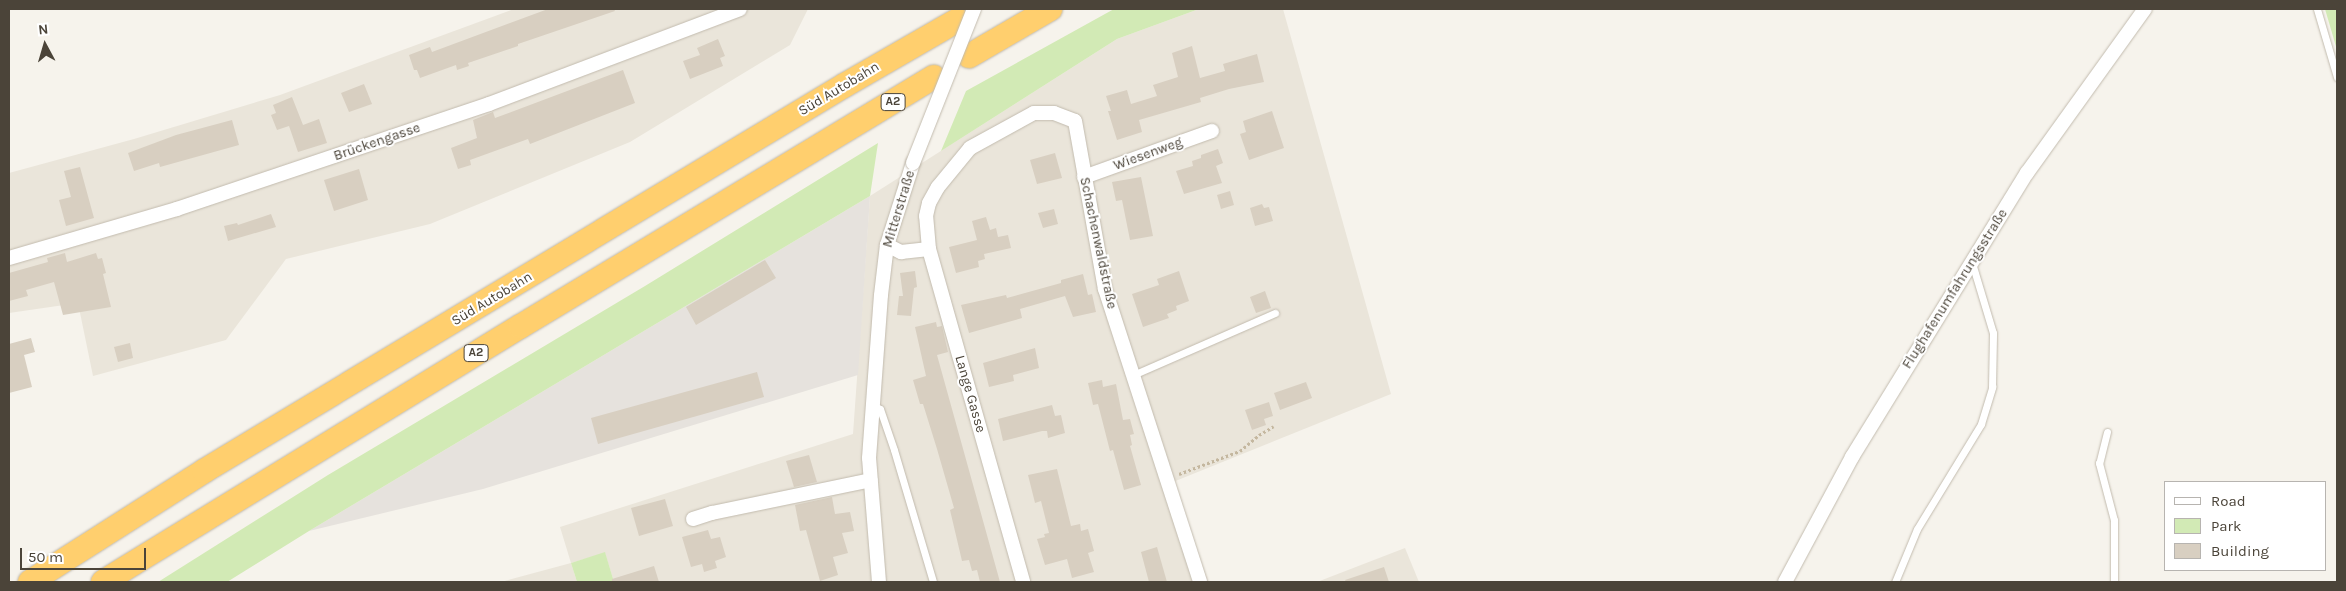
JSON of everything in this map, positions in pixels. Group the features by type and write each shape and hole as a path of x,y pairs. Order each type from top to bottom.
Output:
{"highway":[{"path":"969,56 1050,9"},
{"name":"Süd Autobahn","path":"30,582 213,466 844,85 966,14"},
{"name":"A2","path":"103,582 520,326 934,77"}],"street":[{"name":"Brückengasse","path":"9,258 178,210 489,104 740,9"},
{"name":"Flughafenumfahrungsstraße","path":"1785,582 1852,457 2027,173 2145,9"},
{"name":"Mitterstraße","path":"879,582 869,458 887,245 913,163 966,14"},
{"name":"Schachenwaldstraße","path":"929,249 926,216 929,203 938,187 970,148 1034,114 1054,113 1075,121 1105,289 1200,582"},
{"name":"Wiesenweg","path":"1084,177 1212,131"},
{"path":"887,245 901,252 929,249"},
{"name":"Lange Gasse","path":"929,249 1022,582"},
{"path":"693,519 871,480"}],"lane":[{"path":"2316,9 2337,77"},
{"path":"1895,582 1917,530 1981,424 1992,387 1993,333 1972,262"},
{"path":"1133,375 1275,314"},
{"path":"873,405 880,409 933,582"},
{"path":"2107,432 2099,463 2114,520 2114,582"}],"path":[{"path":"1167,479 1240,450 1274,426"}],"shaded area":[{"path":"514,9 808,9 790,45 630,142 430,224 286,259 226,340 93,376 78,303 9,313 9,173 134,139 280,95"},
{"path":"1199,9 1283,9 1391,394 1173,482 1208,582 614,582 605,553 571,563 560,527 853,434 870,196 1117,39"},
{"path":"870,196 858,375 483,489 309,531"},
{"path":"1405,548 1419,582 1317,582"},
{"path":"571,563 577,582 501,582"}],"green space":[{"path":"1114,9 1199,9 1117,39 941,151 966,91"},
{"path":"2325,9 2337,9 2337,50"},
{"path":"878,143 870,196 309,531 227,582 158,582 328,475 645,286"},
{"path":"605,552 614,582 577,582 571,563"}],"building":[{"path":"548,9 614,9 615,11 518,44 518,46 468,63 469,66 457,70 456,65 420,78 417,70 414,70 409,55 430,47 432,52"},
{"path":"718,39 725,56 720,58 723,66 690,79 683,61 700,55 697,48"},
{"path":"1192,46 1200,78 1225,71 1223,64 1257,54 1264,82 1229,89 1200,98 1201,102 1139,120 1142,132 1117,140 1108,111 1111,111 1106,96 1127,90 1131,104 1157,96 1153,85 1178,77 1172,53"},
{"path":"623,70 635,103 530,144 528,139 470,160 471,165 458,169 451,148 477,138 473,120 493,112 495,118"},
{"path":"364,84 372,104 349,112 341,93"},
{"path":"292,97 303,125 319,119 327,143 298,152 289,126 277,130 271,115 276,113 273,105"},
{"path":"1272,111 1284,148 1249,160 1240,134 1246,132 1243,121"},
{"path":"232,120 239,145 160,167 159,163 134,171 128,153 176,135"},
{"path":"1218,149 1223,163 1216,166 1222,183 1184,194 1176,171 1193,166 1192,161 1201,158 1201,155"},
{"path":"1055,153 1062,178 1037,184 1030,160"},
{"path":"80,167 94,218 66,226 59,200 71,197 64,171"},
{"path":"359,169 368,200 334,211 324,180"},
{"path":"1141,177 1153,236 1130,240 1122,200 1116,201 1112,182"},
{"path":"1230,191 1234,205 1221,209 1217,195"},
{"path":"1262,204 1264,208 1269,207 1273,221 1255,226 1250,208"},
{"path":"1054,209 1058,224 1043,228 1038,213"},
{"path":"271,214 276,227 228,241 224,226 237,223 238,225"},
{"path":"986,217 990,230 996,228 998,237 1008,235 1011,248 984,254 985,259 978,261 979,267 956,273 949,247 977,240 972,221"},
{"path":"65,253 67,262 96,253 98,259 102,258 106,273 103,274 111,307 63,315 54,282 26,290 28,296 9,301 9,273 48,262 47,258"},
{"path":"765,260 776,278 696,325 686,307"},
{"path":"915,271 917,287 914,288 911,316 897,315 899,296 903,296 900,273"},
{"path":"1179,271 1189,301 1176,306 1177,310 1167,314 1169,318 1143,327 1132,294 1159,285 1157,279"},
{"path":"1083,274 1088,295 1092,294 1096,312 1073,317 1065,296 1020,309 1022,318 969,333 961,305 1006,295 1007,298 1061,283 1061,280"},
{"path":"1265,291 1271,308 1256,313 1250,297"},
{"path":"936,322 937,327 942,326 948,352 937,355 1000,582 980,582 977,570 972,571 969,560 962,561 950,510 954,508 923,404 920,404 913,380 926,376 915,327"},
{"path":"31,338 35,352 24,355 32,387 9,393 9,344"},
{"path":"130,343 133,358 118,362 114,347"},
{"path":"1035,348 1039,368 1013,375 1014,381 989,387 983,363"},
{"path":"757,372 764,397 598,444 591,418"},
{"path":"1102,380 1103,387 1116,384 1123,420 1130,419 1134,434 1130,435 1132,445 1130,446 1141,485 1124,490 1113,450 1110,451 1098,404 1093,405 1088,383"},
{"path":"1306,382 1312,398 1280,410 1274,393"},
{"path":"1269,402 1273,416 1264,419 1266,425 1252,430 1245,410"},
{"path":"1052,405 1055,416 1061,415 1065,433 1048,438 1047,431 1042,431 1003,441 998,419"},
{"path":"809,455 817,482 794,487 786,461"},
{"path":"1057,469 1071,526 1080,524 1081,531 1088,529 1094,551 1088,553 1094,572 1072,578 1067,559 1045,565 1037,539 1045,537 1044,534 1049,533 1041,501 1035,503 1028,475"},
{"path":"832,497 835,514 850,512 854,531 842,533 848,553 833,557 838,575 820,581 806,530 800,531 795,505"},
{"path":"665,499 673,526 639,536 631,508"},
{"path":"708,530 711,539 720,537 726,557 715,561 717,568 704,572 702,564 691,567 682,537"},
{"path":"1157,547 1167,582 1149,582 1141,552"},
{"path":"654,566 659,582 612,582 612,579"},
{"path":"1384,567 1389,582 1346,582 1345,580"}]}
